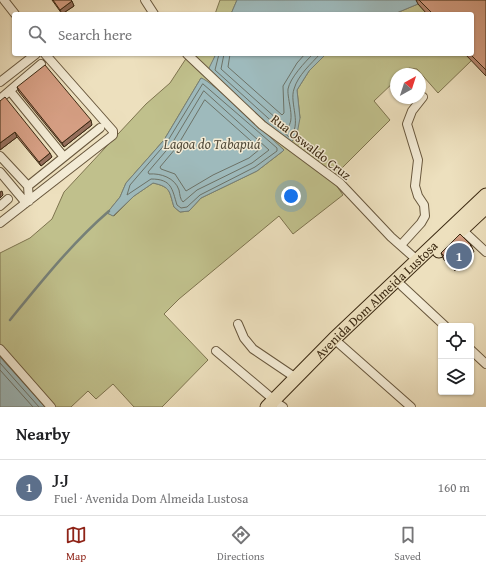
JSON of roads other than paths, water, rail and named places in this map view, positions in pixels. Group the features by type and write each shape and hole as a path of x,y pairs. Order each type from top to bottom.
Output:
{"main road":[{"name":"Avenida Dom Almeida Lustosa","path":"277,405 296,378 402,286 486,195"},
{"name":"Avenida Dom Almeida Lustosa","path":"277,405 417,260 458,226 486,207"}],"street":[{"path":"4,0 13,12"},
{"path":"145,0 153,12"},
{"path":"0,82 33,56"},
{"path":"0,223 114,135 113,131 47,56"},
{"name":"Rua Oswaldo Cruz","path":"189,56 262,125 288,146 340,183 417,260"},
{"path":"0,99 41,64"},
{"path":"10,91 64,157"},
{"path":"401,245 421,223 425,216 424,205 418,196 416,186 418,160 407,124 412,111 418,104"},
{"path":"28,186 100,128"},
{"path":"0,156 28,186 27,202"},
{"path":"0,172 27,202"},
{"path":"0,206 8,199"},
{"path":"458,226 486,252"},
{"path":"402,286 442,323"},
{"path":"238,324 244,338 253,348 296,378"},
{"path":"338,342 411,407"},
{"path":"0,349 51,407"},
{"path":"216,351 277,405"},
{"path":"474,353 486,364"}],"water":[{"path":"237,0 422,0 418,4 399,12 232,12"},
{"name":"Lagoa do Tabapuá","path":"215,56 324,56 309,71 297,90 300,118 297,134 290,144 208,70"},
{"name":"Lagoa do Tabapuá","path":"201,78 207,81 228,99 284,150 257,171 201,198 189,211 180,212 174,207 168,190 163,186 153,183 134,196 113,216 107,213 120,197 126,183 164,140"},
{"path":"0,357 45,407 0,407"}],"waterway":[{"path":"10,320 45,277 82,236 109,211"}],"place":[{"name":"J.J","path":"459,256"}]}
